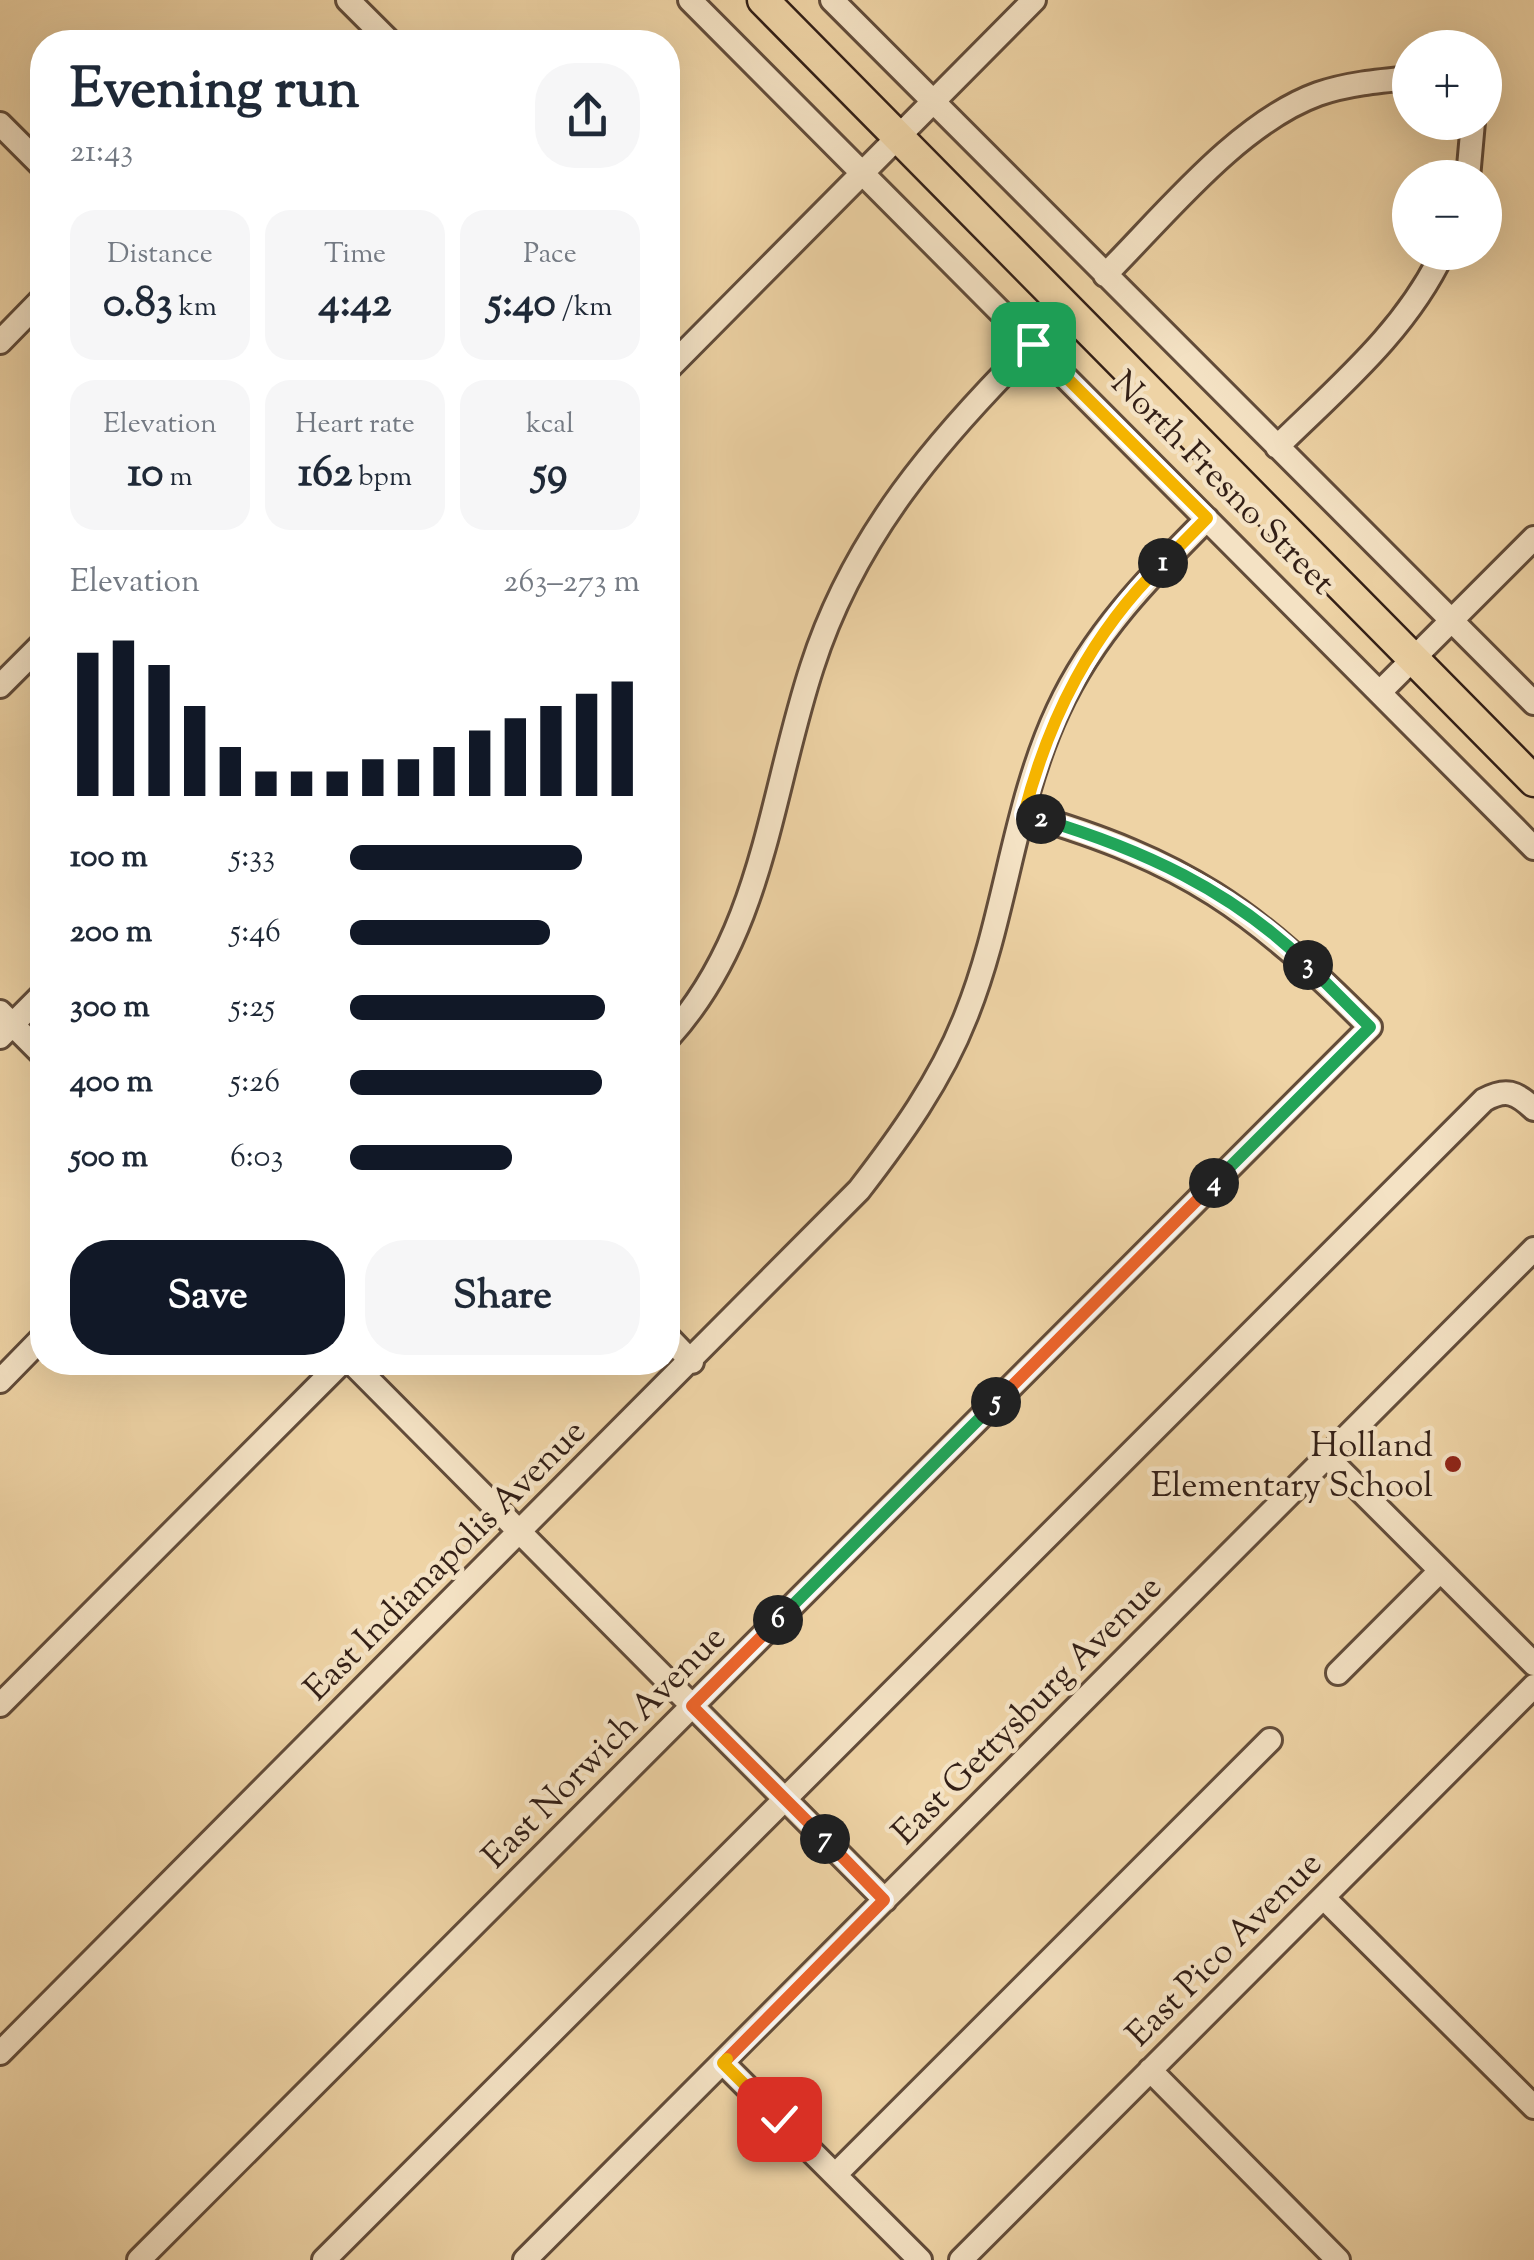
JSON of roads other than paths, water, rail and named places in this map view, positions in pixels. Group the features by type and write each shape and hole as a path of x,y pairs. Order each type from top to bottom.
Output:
{"main road":[{"name":"North Fresno Street","path":"763,0 1534,781"}],"street":[{"path":"348,0 378,30"},
{"name":"North Fresno Street","path":"690,0 1534,848"},
{"name":"North Fresno Street","path":"832,0 1534,703"},
{"path":"680,357 1034,0"},
{"path":"1105,275 1212,167 1260,128 1316,95 1392,79"},
{"path":"0,124 30,154"},
{"path":"1277,447 1382,343 1426,289 1434,270"},
{"path":"0,342 30,311"},
{"path":"680,1022 708,983 753,891 812,667 846,583 915,471 960,418 1033,344"},
{"name":"East Indianapolis Avenue","path":"680,1374 858,1190 899,1139 935,1080 966,1017 1058,710 1090,650 1134,591 1207,518"},
{"path":"1380,692 1534,538"},
{"path":"0,686 30,656"},
{"name":"East Norwich Avenue","path":"138,2260 1370,1027 1264,926 1206,885 1104,838 1024,814"},
{"path":"30,1004 4,1024 30,1045"},
{"path":"324,2260 1484,1100 1499,1092 1513,1092 1534,1109"},
{"name":"East Gettysburg Avenue","path":"533,2257 1534,1250"},
{"path":"0,1380 30,1350"},
{"path":"680,1350 692,1362"},
{"path":"0,1706 329,1375"},
{"path":"364,1375 884,1900"},
{"name":"East Indianapolis Avenue","path":"0,2053 679,1375"},
{"path":"1327,1457 1534,1664"},
{"path":"1338,1673 1440,1571"},
{"name":"East Pico Avenue","path":"961,2260 1534,1686"},
{"path":"835,2175 1270,1740"},
{"path":"1324,1898 1534,2107"},
{"path":"723,2063 920,2260"},
{"path":"1150,2070 1338,2260"}],"place":[{"name":"Holland Elementary School","path":"1453,1464"}]}
